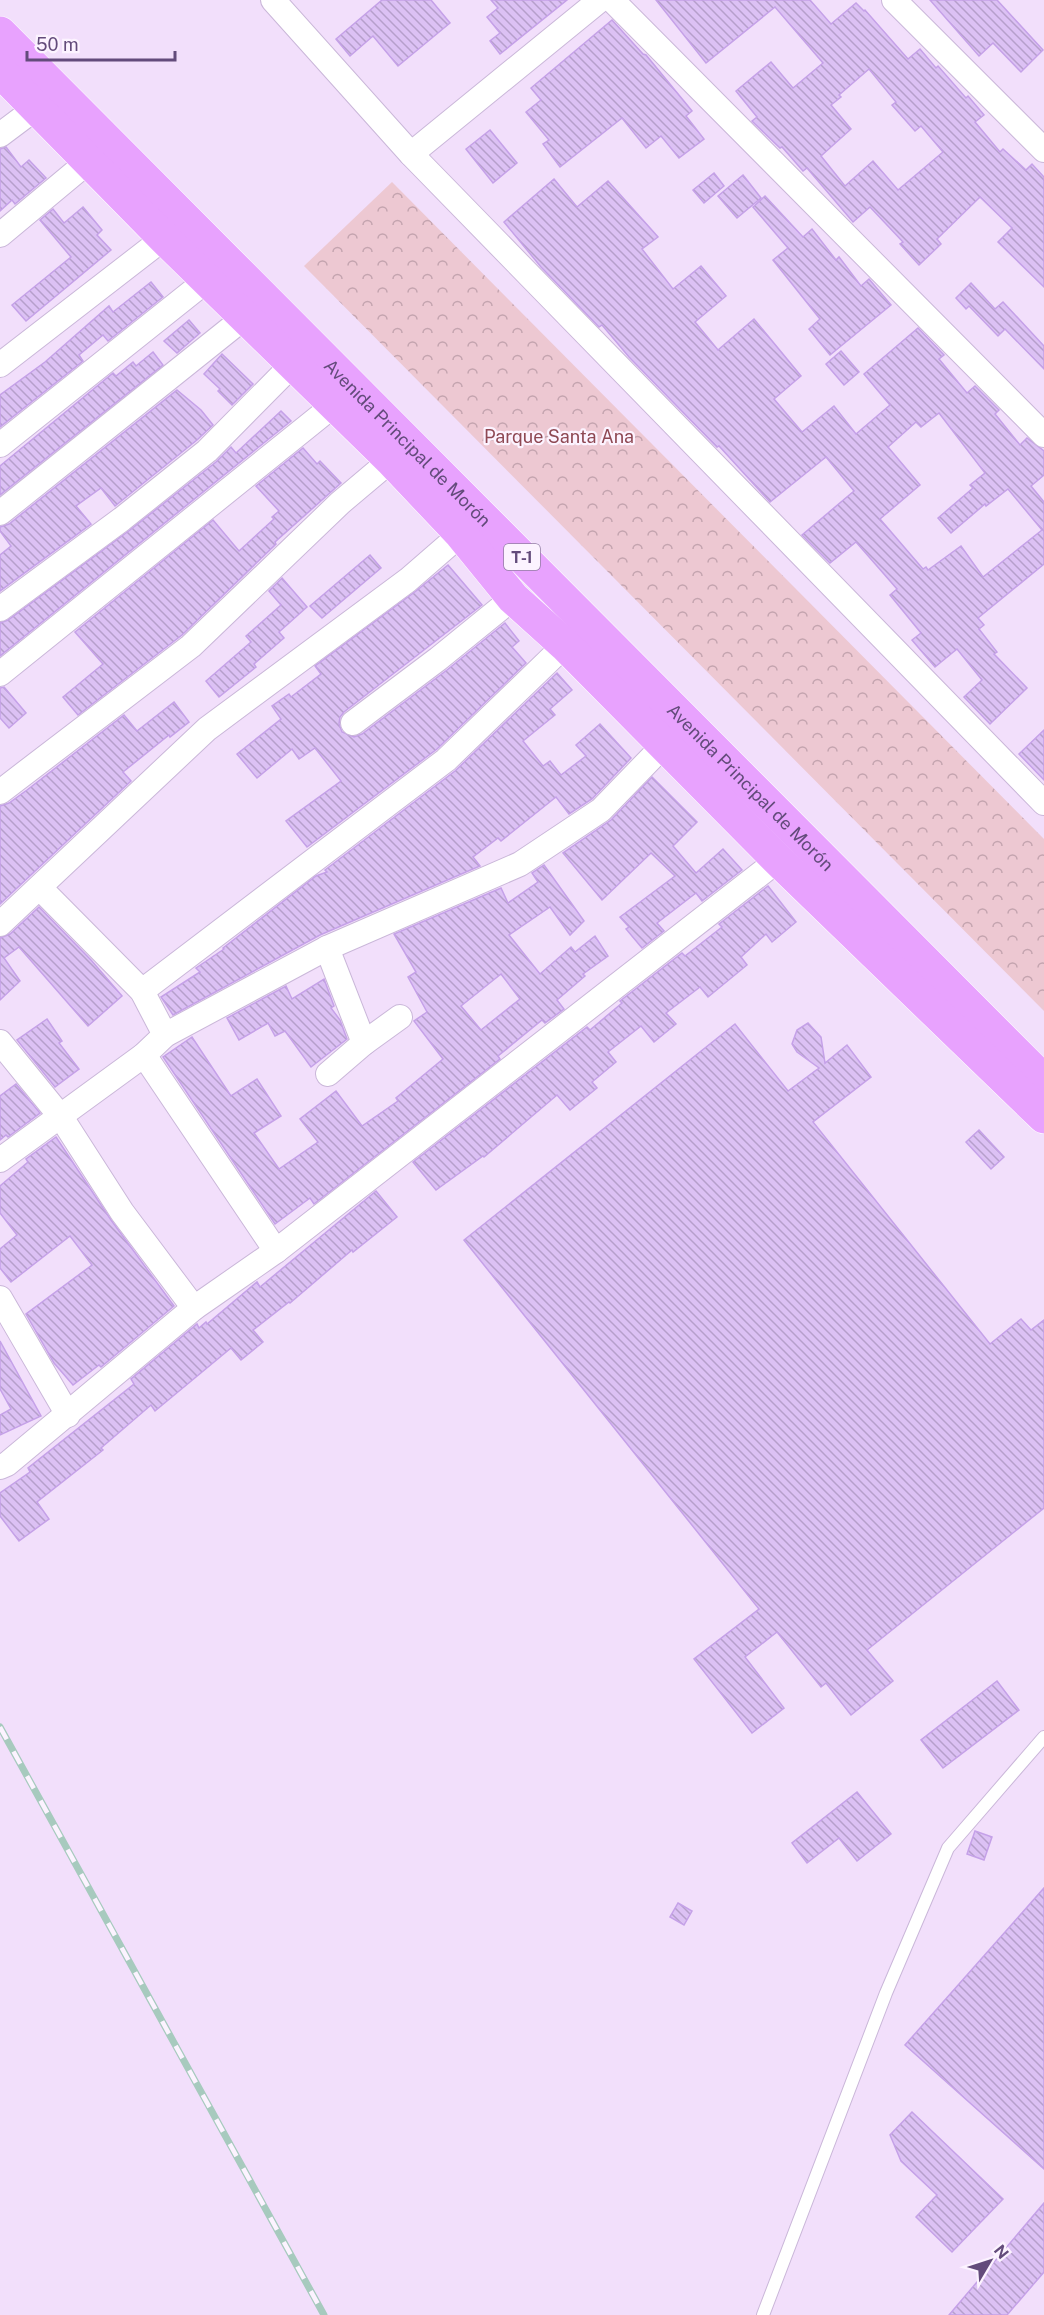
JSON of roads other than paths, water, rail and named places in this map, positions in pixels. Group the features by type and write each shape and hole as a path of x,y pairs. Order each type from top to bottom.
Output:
{"main road":[{"name":"Avenida Principal de Morón","path":"0,33 1044,1081"},
{"name":"Avenida Principal de Morón","path":"0,71 90,160 164,238 391,460 462,534 513,598 565,645 778,860 1044,1118"}],"street":[{"path":"273,0 411,154 1044,803"},
{"path":"411,154 600,0"},
{"path":"612,0 1044,435"},
{"path":"894,0 1044,150"},
{"path":"0,135 36,108"},
{"path":"0,235 90,160"},
{"path":"0,365 164,238"},
{"path":"0,445 207,279"},
{"path":"0,513 245,317"},
{"path":"0,609 122,519 207,451 293,364"},
{"path":"0,674 334,405"},
{"path":"0,792 190,646 340,503 391,460"},
{"path":"0,924 207,729 408,580 462,534"},
{"path":"353,723 438,659 513,598"},
{"path":"142,991 446,760 565,645"},
{"path":"0,1160 61,1117 144,1054 165,1035 327,948 520,864 601,810 664,745"},
{"path":"0,1467 8,1464 69,1415 194,1308 276,1251 778,860"},
{"path":"40,888 142,991 165,1035"},
{"path":"327,948 364,1043"},
{"path":"328,1074 364,1043 400,1017"},
{"path":"0,1042 61,1117 122,1212 194,1308"},
{"path":"144,1054 276,1251"},
{"path":"0,1298 69,1415"}],"lane":[{"path":"763,2315 886,1993 948,1848 1044,1737"}],"railway":[{"path":"0,1727 324,2315"}],"park label":[{"name":"Parque Santa Ana","path":"559,436"}]}
